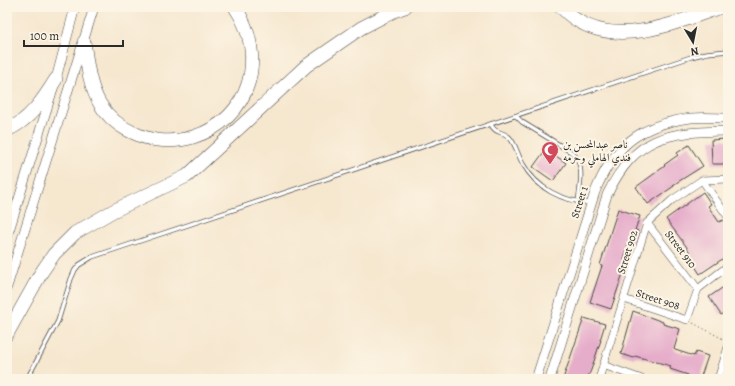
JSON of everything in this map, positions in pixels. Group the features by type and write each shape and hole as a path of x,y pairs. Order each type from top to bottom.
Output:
{"highway":[{"path":"84,42 87,65 93,88 100,104 114,120 121,126 134,133 153,140 170,141 189,138 206,132 226,119 238,106 249,83 252,62 252,44 246,25 236,7"},
{"path":"7,334 41,273 54,254 75,233 113,211 187,176 306,66 361,28 405,7"},
{"path":"562,8 577,21 594,28 610,33 629,33 656,29 721,7"},
{"path":"7,130 23,120 41,103 56,79"}],"street":[{"path":"7,237 56,79 75,8"},
{"path":"7,287 93,11"},
{"name":"Street 1","path":"536,379 591,203 602,174 611,160 624,146 653,126 692,118 728,118"},
{"path":"550,378 607,194 621,168 644,146 658,140 674,135 695,132 728,131"},
{"path":"702,180 728,179"},
{"path":"702,180 728,217"},
{"name":"Street 902","path":"599,379 647,223 672,200 702,180"},
{"name":"Street 910","path":"647,223 698,289"},
{"path":"698,289 728,266"},
{"name":"Street 908","path":"624,300 687,320 698,289"},
{"path":"549,337 553,340 554,344 550,378"},
{"path":"718,379 728,347"},
{"path":"603,365 642,379"}],"lane":[{"path":"27,379 58,321 75,270 78,265 92,257 691,57 712,52 728,51"},
{"path":"516,116 522,122 576,156 580,172 578,202"},
{"path":"491,124 495,130 509,137 523,165 541,186 558,196 578,202 591,203"}],"path":[{"path":"687,320 728,342"}],"building":[{"path":"711,140 728,140 728,164 712,164"},
{"path":"689,145 703,166 673,185 674,186 648,204 636,187 665,166 664,165 678,155 677,153"},
{"name":"ناصر عبدالمحسن بن فندي الهاملي وحرمه","path":"546,149 566,163 553,181 533,167"},
{"path":"703,192 711,204 708,206 719,222 723,220 728,227 728,257 725,259 724,258 700,274 693,263 695,261 686,246 666,219"},
{"path":"618,209 640,216 635,230 638,231 633,244 629,243 624,260 627,261 611,309 590,302"},
{"path":"728,284 728,311 721,315 709,297"},
{"path":"633,311 663,322 663,324 680,329 674,349 675,350 694,356 696,352 708,356 700,379 670,369 671,366 635,356 634,358 621,354"},
{"path":"584,318 605,324 591,370 587,379 563,379"}],"place":[{"name":"ناصر عبدالمحسن بن فندي الهاملي وحرمه","path":"550,165"}]}
